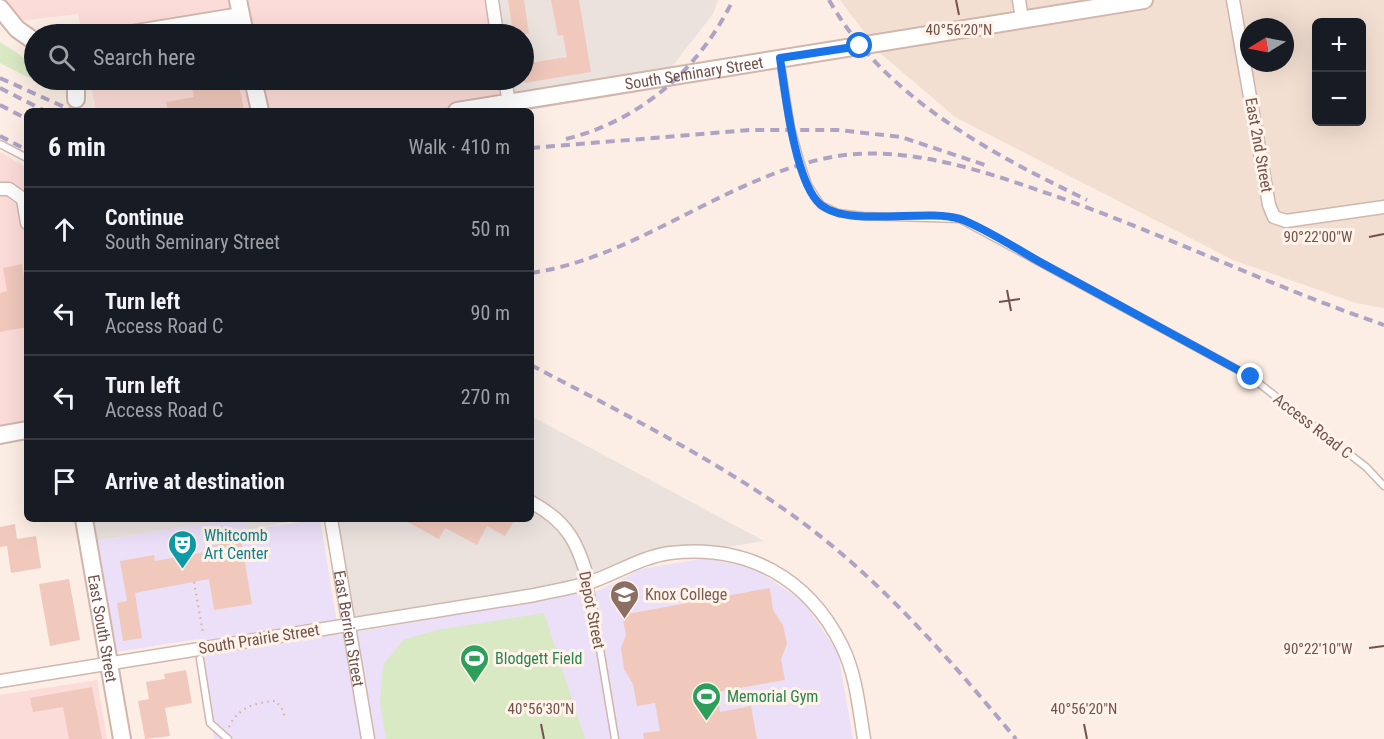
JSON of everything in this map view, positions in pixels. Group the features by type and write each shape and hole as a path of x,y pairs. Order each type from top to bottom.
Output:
{"street":[{"path":"492,0 496,24"},
{"path":"1019,0 1022,19"},
{"name":"South Seminary Street","path":"475,108 1144,0"},
{"name":"East 2nd Street","path":"1233,0 1269,205 1274,217 1286,221 1384,207"},
{"path":"0,8 24,34"},
{"path":"173,24 240,8 243,24"},
{"path":"76,90 76,99"},
{"path":"256,90 259,108"},
{"path":"507,90 509,102"},
{"path":"0,189 9,189 23,199 24,205"},
{"path":"0,435 24,431"},
{"name":"Depot Street","path":"534,504 565,526 581,555 589,583"},
{"name":"East South Street","path":"85,522 122,739"},
{"name":"East Berrien Street","path":"332,522 368,739"},
{"name":"South Prairie Street","path":"0,681 535,596 589,583 633,563 668,554 703,551 739,556 773,570 802,590 843,646 855,685 864,739"}],"lane":[{"name":"Access Road C","path":"780,58 791,128 801,165 808,185 821,205 838,213 863,216 960,219 1251,377 1366,467 1384,486"},
{"path":"0,144 24,157"},
{"name":"Depot Street","path":"589,583 615,739"},
{"path":"200,659 210,723 227,739"}],"path":[{"path":"194,582 203,633"},
{"path":"227,739 230,725 237,714 260,702 276,701 285,718"}],"shaded area":[{"path":"5,0 492,0 496,24 80,24 78,14 19,21"},
{"path":"492,0 718,0 713,14 663,78 645,91 534,109 510,108 507,90 534,90 534,24 496,24"},
{"path":"840,0 1384,0 1384,308 1356,303 1233,260 955,117 880,53"},
{"path":"92,90 507,90 510,108 96,108"},
{"path":"0,152 24,166 24,431 0,435"},
{"path":"534,418 764,541 703,551 668,553 589,583 349,624 332,522 534,522"},
{"path":"93,522 213,522 96,541"},
{"name":"Knox College","path":"213,522 246,522 247,530 300,522 320,522 339,635 600,590 641,569 706,558 755,569 804,602 838,653 853,739 214,739 198,639 116,652 96,541"},
{"path":"246,522 288,522 247,530"},
{"path":"97,680 107,739 0,739 0,695"}],"green space":[{"path":"0,42 24,59 24,75 0,63"},
{"name":"Blodgett Field","path":"544,613 585,739 386,739 380,702 383,665 403,640 437,630"}],"building":[{"path":"508,0 524,0 528,24 512,24"},
{"path":"551,0 579,0 591,72 534,81 534,62 567,57 563,35 558,36"},
{"path":"193,90 240,90 243,108 167,108 166,102 194,97"},
{"path":"22,264 24,328 0,332 0,293 7,291 3,268"},
{"path":"408,522 513,522 505,536 487,526 477,545 445,528 439,539"},
{"path":"15,524 17,539 36,536 41,568 11,573 7,546 0,547 0,527"},
{"name":"Whitcomb Art Center","path":"241,540 252,604 214,610 209,579 135,593 142,638 123,641 117,603 127,601 120,561 154,555 155,561 205,552 204,547"},
{"path":"69,579 80,640 50,646 39,584"},
{"path":"770,588 773,610 783,625 787,644 781,659 785,680 717,692 720,712 751,706 757,739 644,739 643,733 660,731 655,703 637,706 633,684 624,669 621,648 626,635 622,615"},
{"path":"186,670 192,703 165,708 170,736 145,739 138,701 149,699 146,682 165,679 164,674"},
{"path":"92,687 102,739 69,739 63,707 33,712 30,698"}],"railway":[{"path":"566,139 619,119 643,105 665,88 703,48 733,0"},
{"path":"829,0 852,35 879,66 909,94 977,142 1087,200"},
{"path":"0,78 24,89"},
{"path":"0,88 39,108"},
{"path":"27,90 66,108"},
{"path":"0,105 24,117"},
{"path":"534,148 750,130 838,130 901,137 985,165"},
{"path":"0,136 24,148"},
{"path":"534,272 570,264 607,251 751,183 788,169 827,158 856,154 885,154 944,162 1031,187 1384,325"},
{"path":"534,367 726,471 820,536 881,589 910,618 1016,739"}],"place":[{"name":"Whitcomb Art Center","path":"183,570"},
{"name":"Knox College","path":"624,620"},
{"name":"Blodgett Field","path":"474,684"},
{"name":"Memorial Gym","path":"706,722"}],"route":[{"path":"860,46 780,58 791,128 801,165 808,185 821,205 838,213 863,216 960,219 1251,377"}]}
